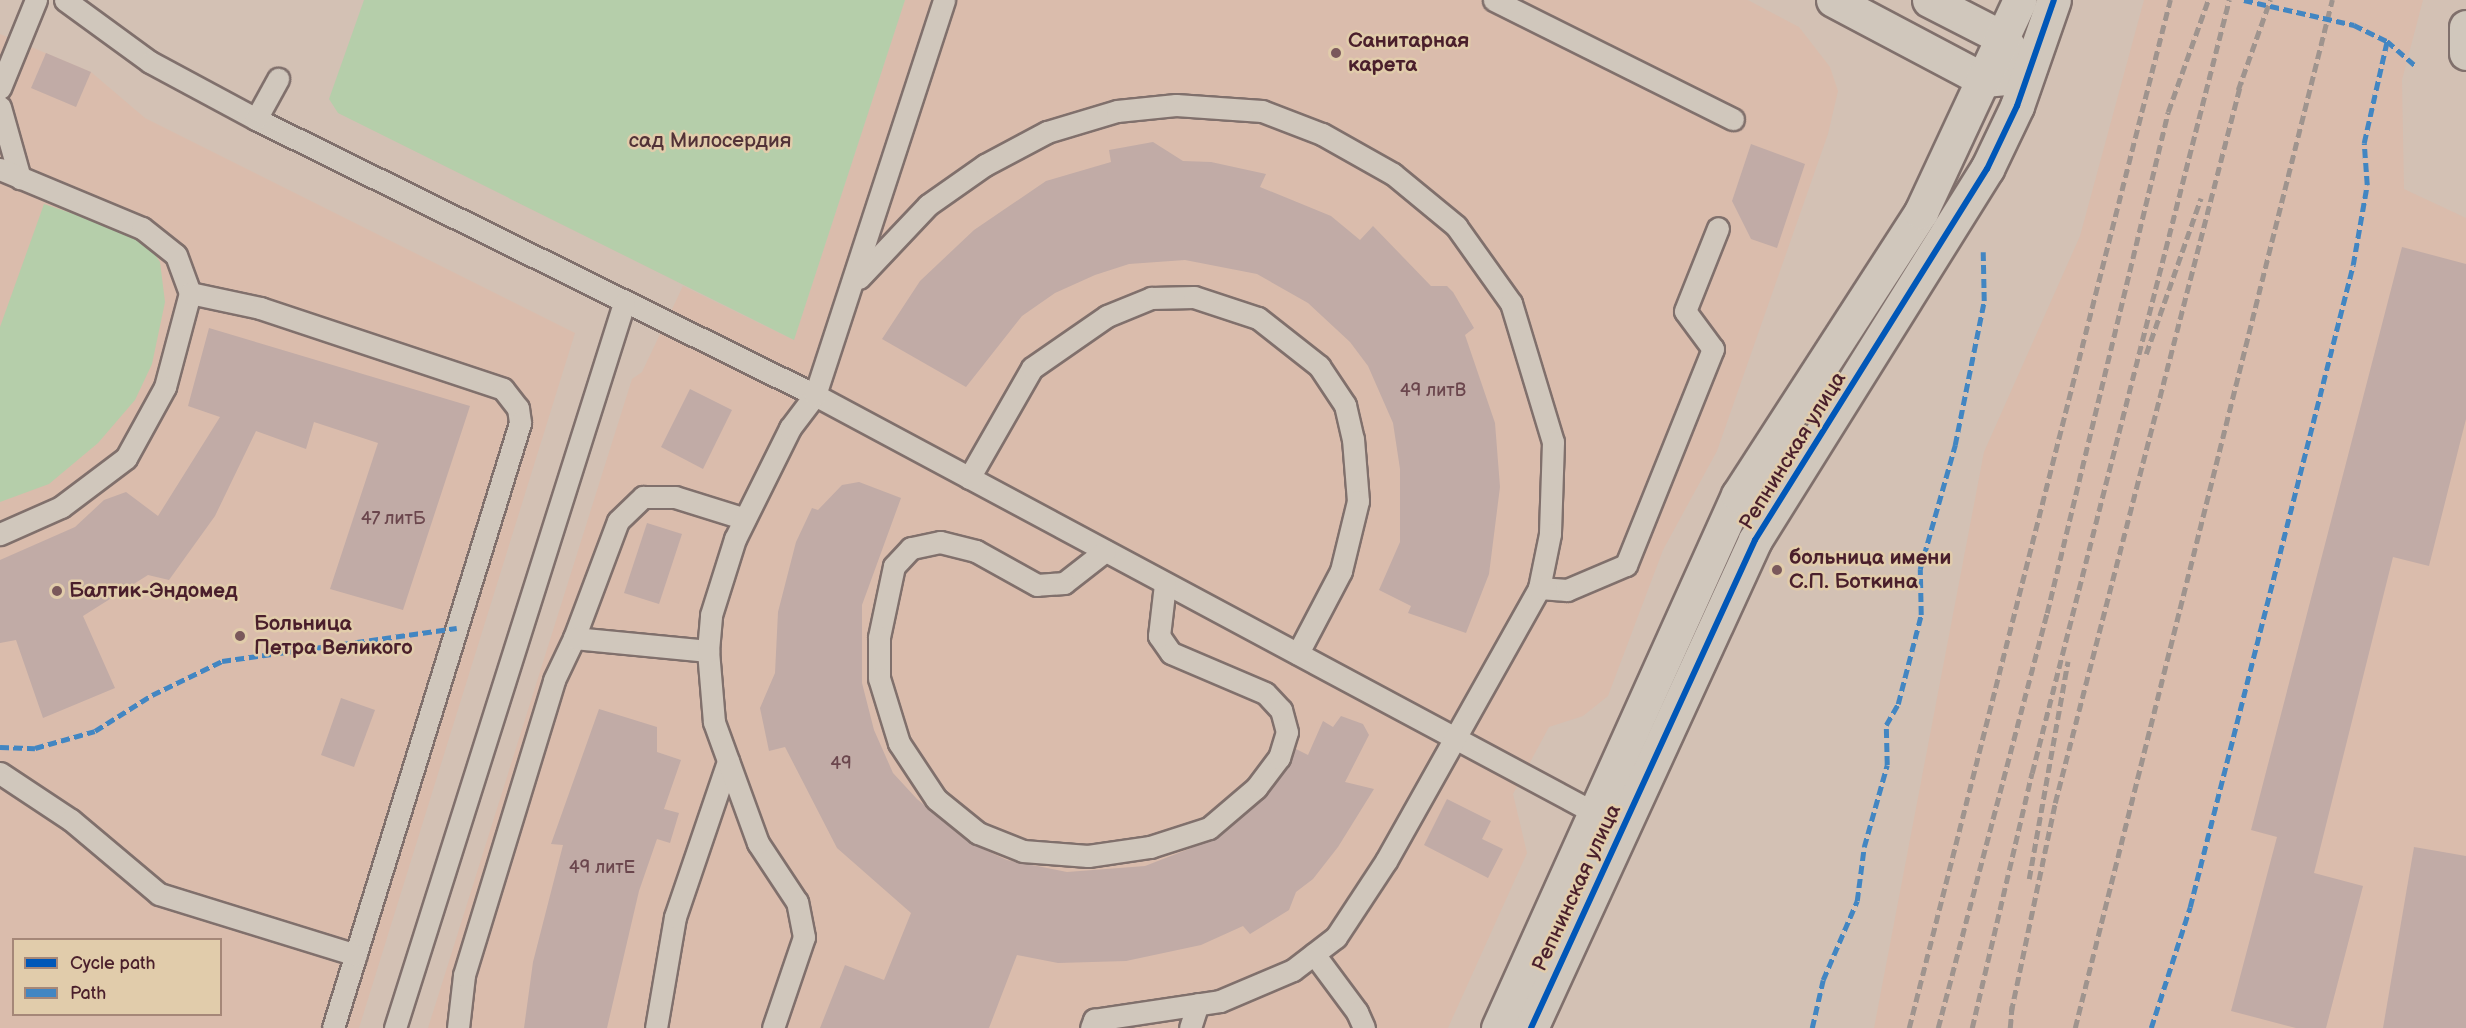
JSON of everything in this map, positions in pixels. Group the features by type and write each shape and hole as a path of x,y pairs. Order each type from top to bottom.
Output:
{"street":[{"path":"1833,0 1984,80 2029,77 2003,38 1929,0"},
{"name":"Репнинская улица","path":"1498,1028 1738,495 1921,212 2020,0"},
{"name":"Репнинская улица","path":"1532,1028 1755,540 1951,232 1987,169 2029,77 2054,0"},
{"path":"2466,27 2466,53"}],"lane":[{"path":"0,88 36,0"},
{"path":"65,0 150,62 256,119 624,303 815,395 1165,584 1298,653 1453,740 1609,820"},
{"path":"773,1028 804,937 797,902 758,843 714,722 708,651 711,615 746,519 790,428 815,395 944,0"},
{"path":"1494,0 1733,119"},
{"path":"256,119 278,79"},
{"path":"851,288 928,205 985,165 1047,132 1117,111 1176,105 1262,111 1322,134 1393,174 1456,226 1511,303 1553,442 1550,534 1539,588 1361,899 1336,937 1283,974 1220,1001 1094,1020 1091,1028"},
{"path":"0,106 20,178"},
{"path":"0,170 142,228 176,255 190,294 165,387 126,458 61,507 0,534"},
{"path":"1539,588 1567,590 1626,564 1713,349 1685,311 1718,228"},
{"path":"190,294 260,308 503,389 518,408 520,423 333,1028"},
{"path":"969,478 1032,368 1107,316 1151,298 1194,297 1258,318 1319,366 1345,405 1353,439 1358,501 1341,571 1298,653"},
{"path":"395,1028 624,303"},
{"path":"458,1028 464,975 554,680 574,638 618,521 643,497 675,496 746,519"},
{"path":"1105,551 1064,583 1037,585 958,547 940,542 911,548 894,566 879,637 879,678 899,743 936,799 978,833 1023,850 1088,856 1150,847 1209,828 1256,788 1280,758 1287,732 1281,710 1265,693 1171,653 1159,636 1165,584"},
{"path":"574,638 708,651"},
{"path":"656,1028 675,917 728,761"},
{"path":"0,773 71,820 159,894 356,955"},
{"path":"1314,954 1357,1012 1364,1028"},
{"path":"1190,1028 1198,1004"}],"shaded area":[{"path":"905,0 1748,0 1799,27 1830,67 1838,91 1828,134 1717,451 1663,550 1608,696 1583,716 1549,727 1513,794 1527,853 1448,1028 428,1028 632,379 642,372 683,286 794,340"},
{"path":"2144,0 2423,0 2402,80 2404,189 2466,218 2466,1028 1874,1028 1984,452 2080,236"},
{"name":"Больница Петра Великого","path":"0,34 91,72 145,118 575,333 359,1028 0,1028"}],"green space":[{"name":"сад Милосердия","path":"364,0 905,0 794,340 338,113 329,99"},
{"path":"44,204 143,237 160,262 165,302 152,364 135,400 98,443 49,484 0,502 0,327"}],"building":[{"path":"46,53 91,72 76,107 31,88"},
{"path":"1153,142 1183,161 1211,162 1266,174 1260,187 1331,216 1360,240 1373,226 1431,286 1447,286 1453,292 1474,328 1465,335 1495,423 1500,487 1489,574 1466,633 1408,613 1411,606 1379,590 1400,542 1400,469 1393,423 1368,366 1350,342 1308,303 1257,274 1185,260 1129,264 1095,275 1055,293 1022,316 966,387 882,339 920,281 974,230 1046,181 1111,162 1109,150"},
{"path":"1751,144 1805,164 1777,248 1751,239 1732,201"},
{"path":"2402,247 2466,264 2466,419 2429,566 2393,557 2314,873 2363,886 2326,1028 2296,1028 2231,1011 2277,837 2251,830"},
{"path":"209,328 470,406 403,610 330,589 378,443 314,422 306,449 256,431 215,516 169,580 148,575 83,616 115,688 43,718 16,640 0,643 0,560 75,527 104,500 126,492 158,516 220,417 188,406"},
{"path":"690,389 732,410 703,469 661,447"},
{"path":"859,482 901,498 862,605 862,683 874,730 893,773 917,799 970,843 1007,860 1067,872 1145,866 1217,838 1266,796 1296,749 1308,755 1323,721 1333,727 1341,716 1363,724 1369,735 1345,782 1374,789 1338,847 1313,879 1296,892 1289,910 1250,934 1243,926 1201,945 1126,961 1058,963 1017,955 989,1028 820,1028 845,965 884,980 911,913 837,848 785,747 769,751 760,708 775,673 778,612 796,542 812,508 818,510 842,485"},
{"path":"647,523 682,534 659,604 624,593"},
{"path":"341,698 375,710 354,767 321,755"},
{"path":"599,709 657,727 657,752 681,760 664,809 679,813 670,843 657,839 639,891 607,1028 524,1028 533,962 563,845 551,844"},
{"path":"1447,799 1491,821 1482,839 1503,849 1488,878 1424,845"},
{"path":"2414,847 2466,856 2466,1028 2383,1028"}],"railway":[{"path":"1909,1028 2170,0"},
{"path":"1938,1028 2047,613 2168,112 2208,0"},
{"path":"1972,1028 2032,773 2229,0"},
{"path":"2238,90 2270,0"},
{"path":"2075,1028 2332,0"},
{"path":"2011,1012 2055,803 2241,82"},
{"path":"2146,354 2201,198"},
{"path":"2029,879 2068,661"},
{"path":"2010,1028 2012,1004"}],"marked path":[{"path":"2244,0 2354,25 2387,41 2417,67"},
{"path":"2151,1028 2190,907 2353,265 2367,185 2364,143 2387,41"},
{"path":"1812,1028 1823,980 1857,901 1864,847 1887,765 1886,725 1898,704 1921,615 1920,569 1955,445 1984,301 1983,252"},
{"path":"0,747 35,748 95,731 152,695 222,661 457,628"}],"cycle path":[{"path":"1531,1028 1755,540 1987,169 2017,106 2054,0"}],"place":[{"name":"Санитарная карета","path":"1336,53"},
{"name":"больница имени С.П. Боткина","path":"1777,570"},
{"name":"Балтик-Эндомед","path":"57,591"},
{"name":"Больница Петра Великого","path":"240,636"}]}
